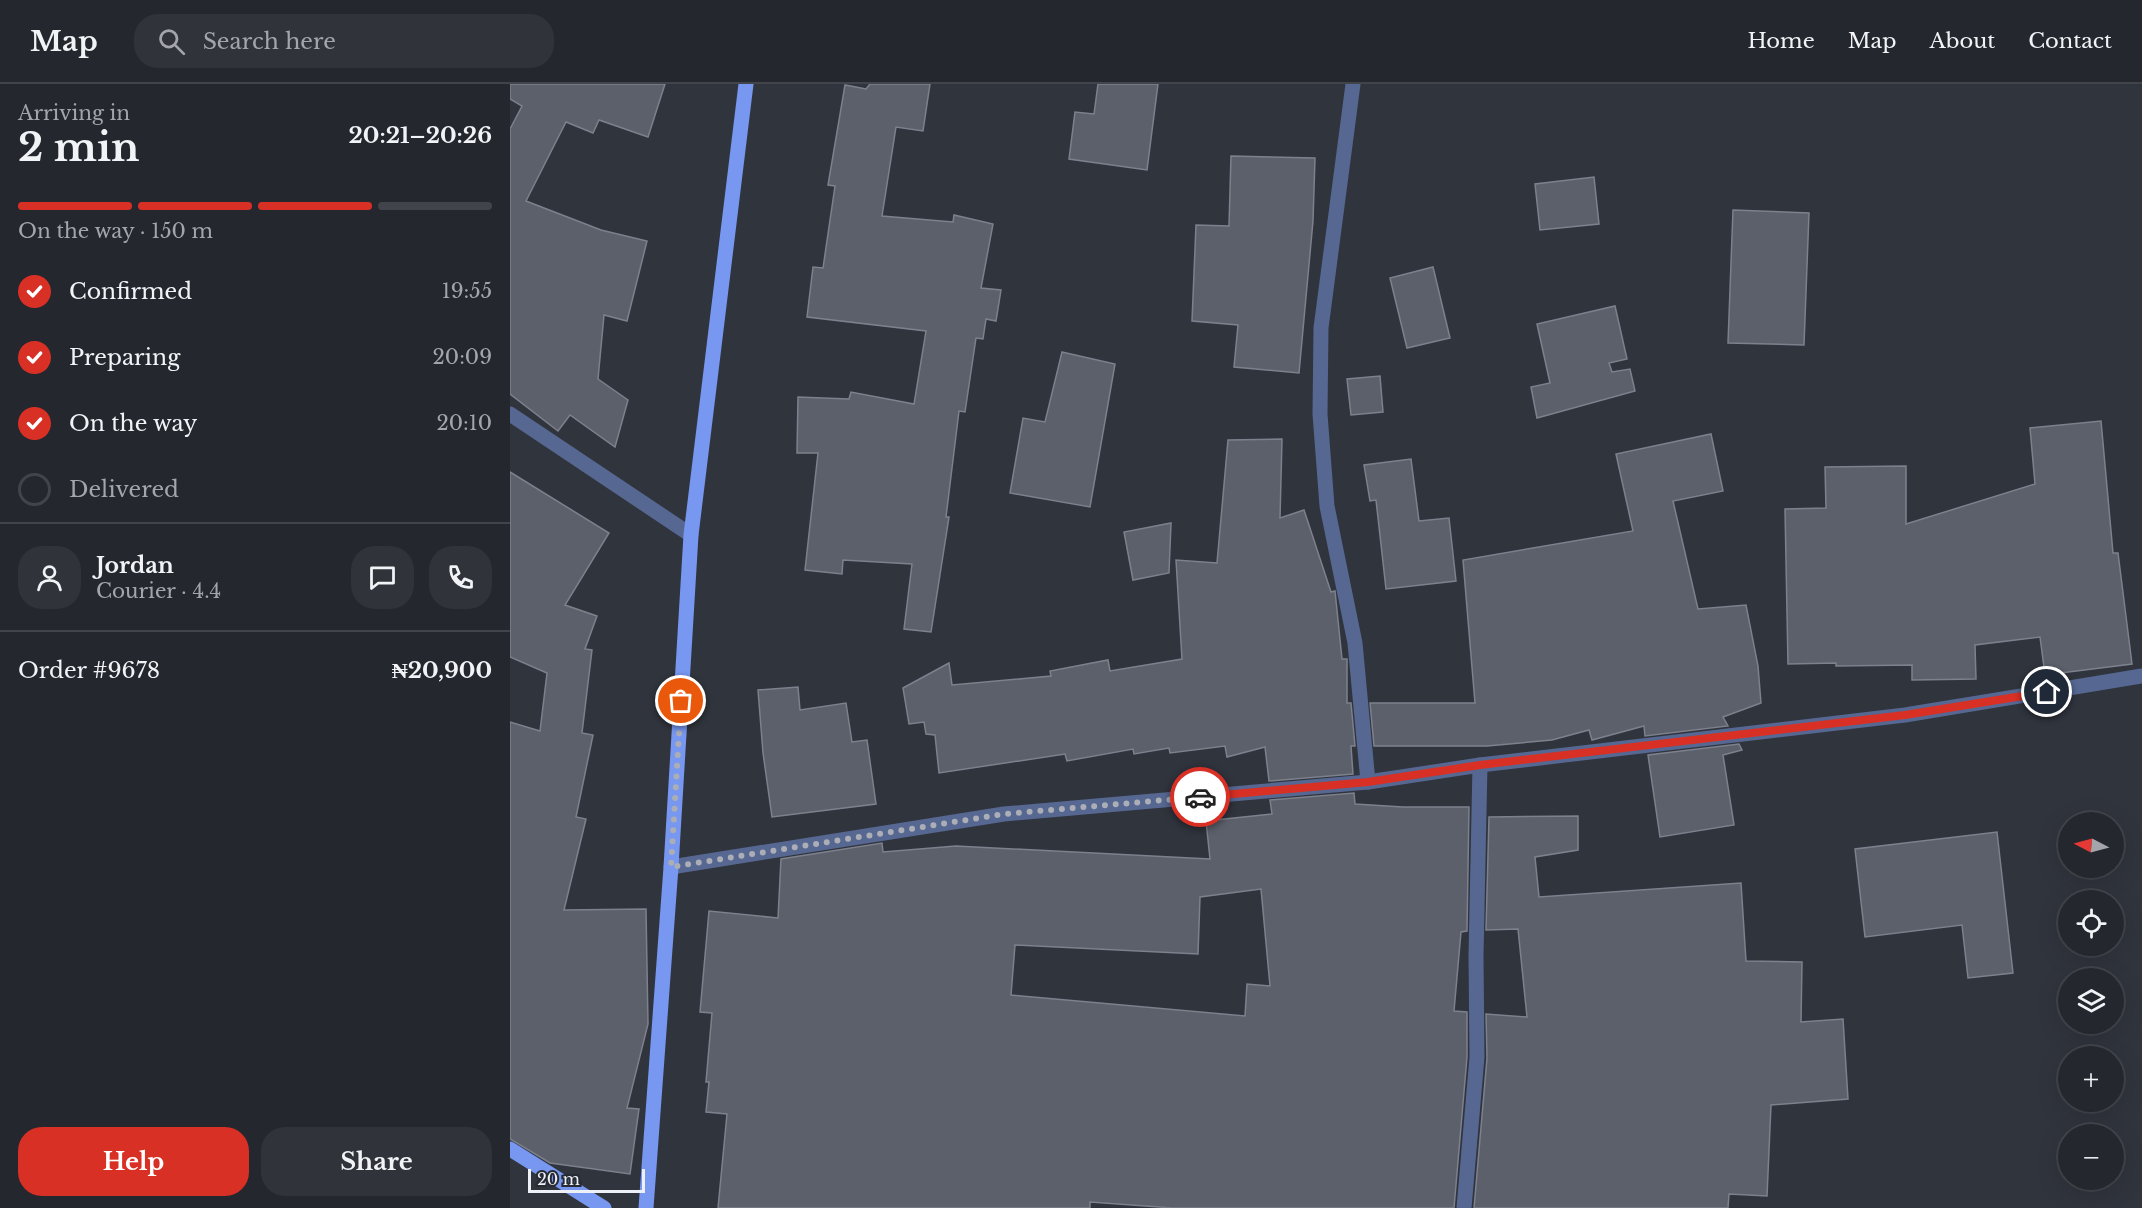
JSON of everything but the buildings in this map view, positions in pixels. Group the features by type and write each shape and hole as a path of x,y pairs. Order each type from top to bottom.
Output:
{"main road":[{"path":"646,1208 671,867 691,534 746,84"},
{"path":"510,1149 604,1208"}],"street":[{"path":"1353,84 1321,328 1320,414 1328,506 1355,643 1368,782"},
{"path":"510,414 691,534"},
{"path":"671,867 1004,814 1368,782 1480,765 1905,715 2142,676"},
{"path":"1464,1208 1478,1056 1476,956 1480,765"}],"way so far":[{"path":"681,701 671,867 1004,814 1200,797"}],"route":[{"path":"1200,797 1368,782 1480,765 1905,715 2047,692"}]}
